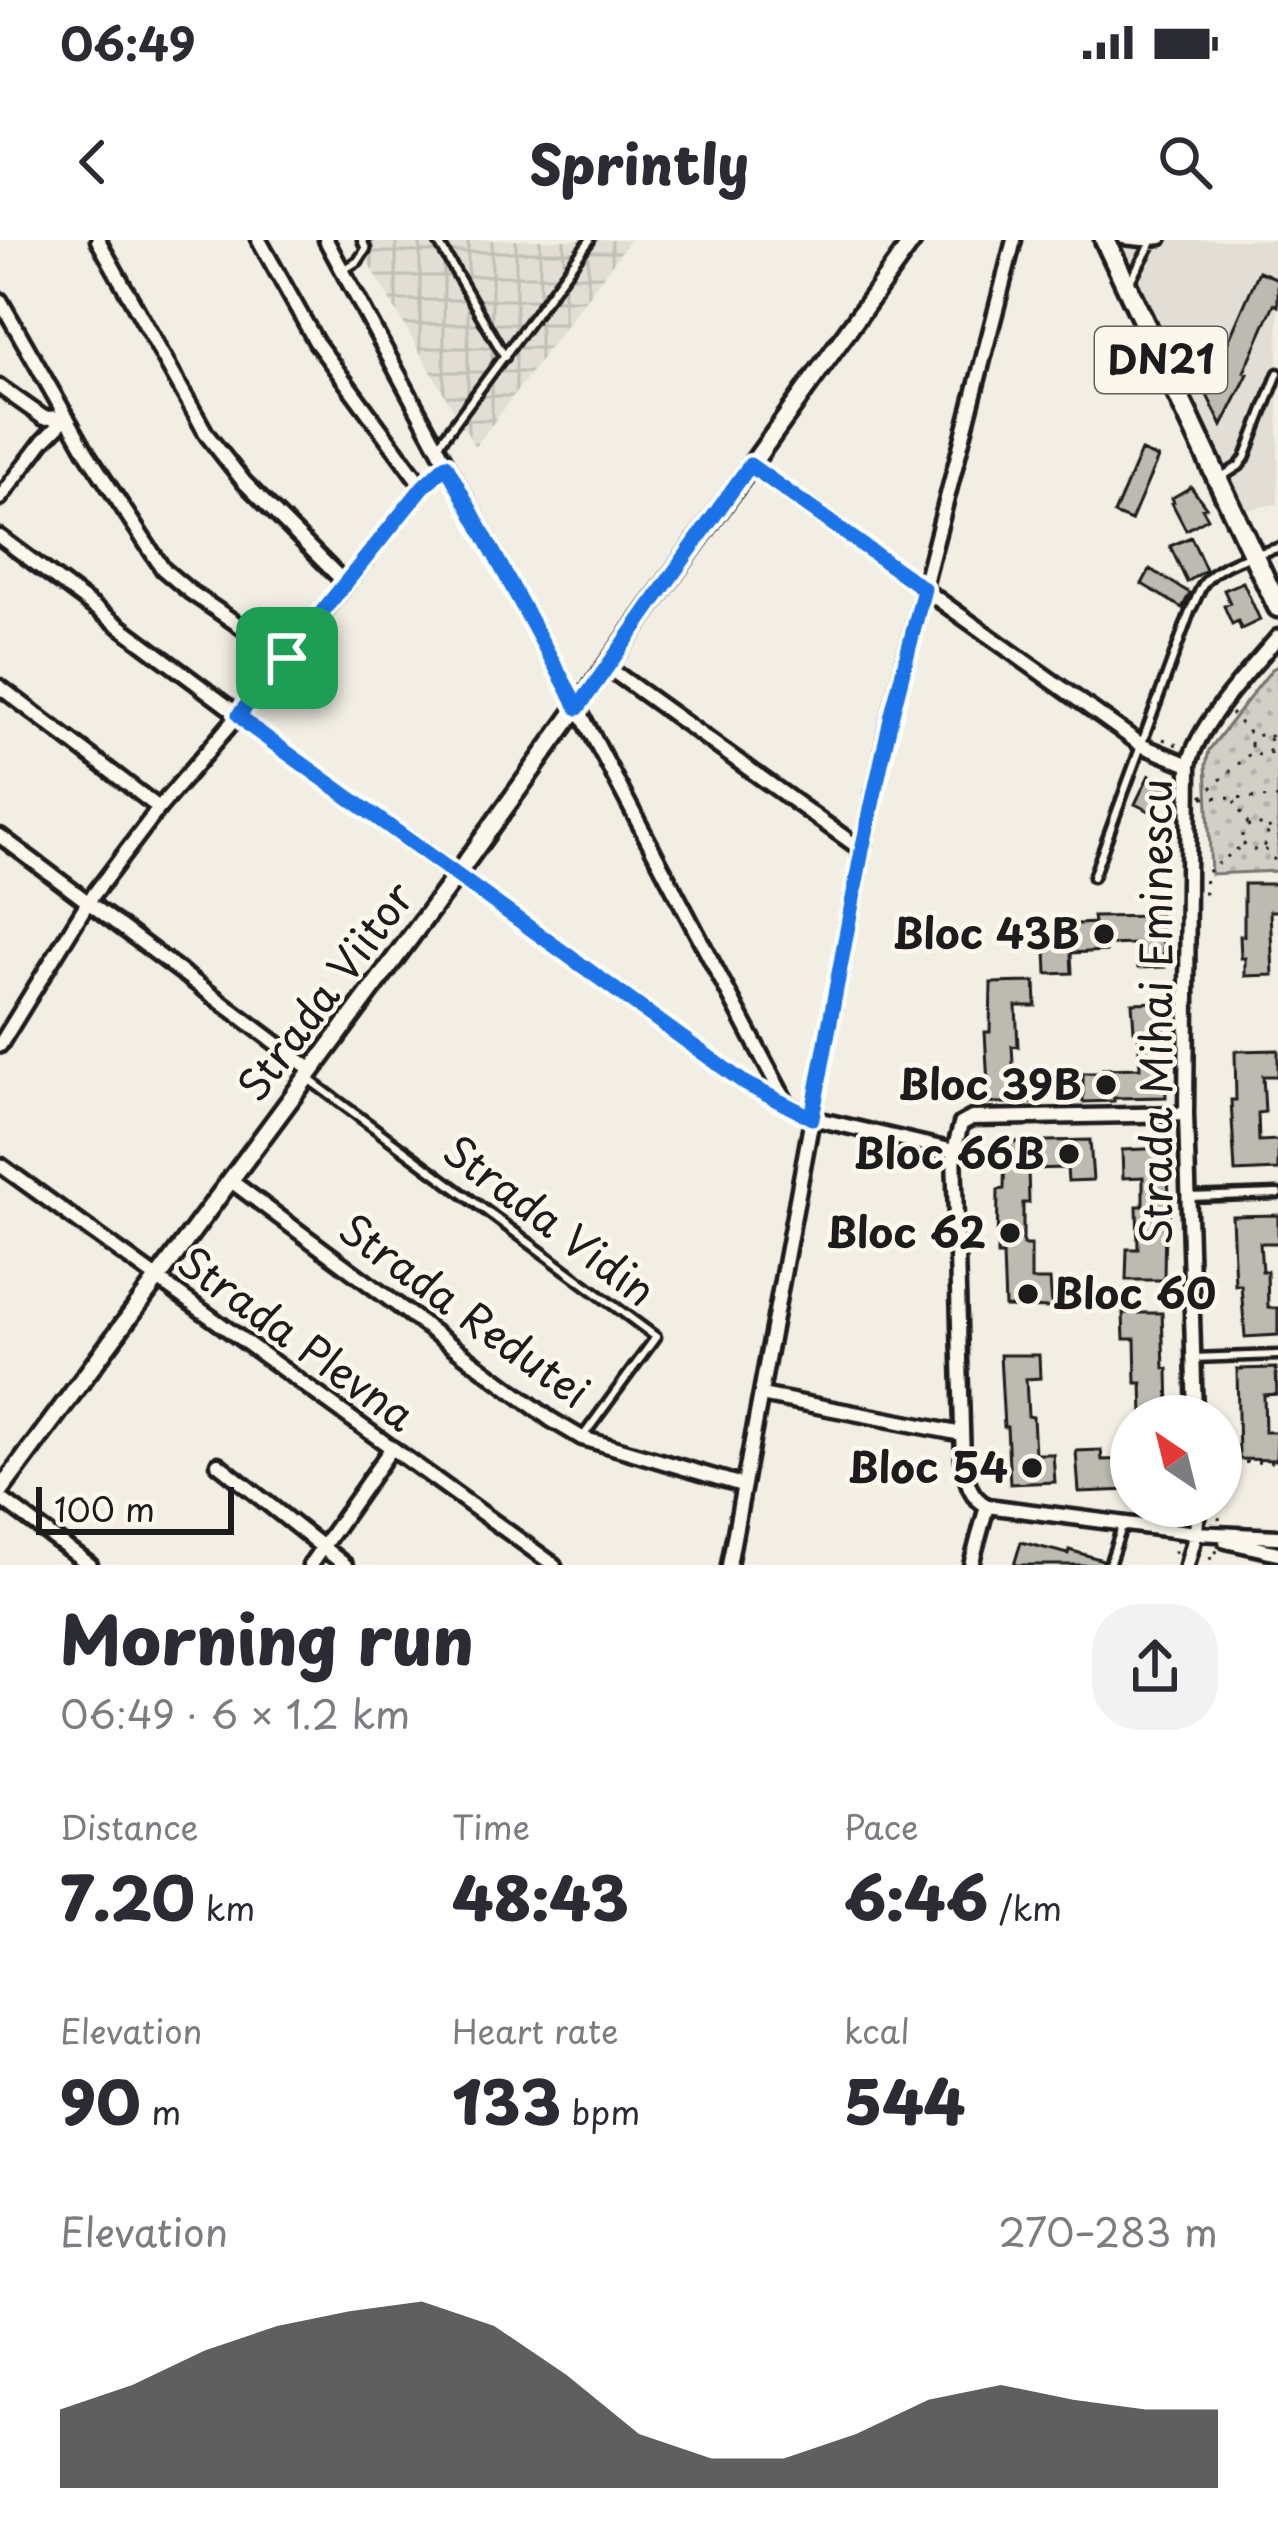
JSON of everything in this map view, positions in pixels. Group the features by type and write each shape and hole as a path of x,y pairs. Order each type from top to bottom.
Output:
{"highway":[{"name":"DN21","path":"1105,240 1278,607"}],"street":[{"path":"98,240 216,448 346,584"},
{"path":"259,240 316,341 423,487"},
{"path":"326,240 787,1104"},
{"name":"Strada Viitor","path":"0,1495 456,877 913,240"},
{"path":"729,1565 862,850 892,714 1014,240"},
{"path":"0,300 163,569 287,658"},
{"path":"0,388 44,418 67,417"},
{"path":"0,498 67,417"},
{"path":"0,1045 88,902 159,808 446,465"},
{"path":"750,465 1143,746 1189,764"},
{"path":"0,538 456,877 746,1084 812,1118 954,1151"},
{"name":"Strada Mihai Eminescu","path":"1194,1395 1186,1114 1188,893 1195,797 1189,764 1192,750 1223,704 1278,637"},
{"path":"607,667 862,850"},
{"path":"0,687 159,808"},
{"path":"0,836 310,1074"},
{"path":"1110,1521 987,1505 971,1491 963,1462 954,1151 961,1124 972,1118 1186,1114"},
{"name":"Strada Plevna","path":"0,1165 554,1565"},
{"name":"Strada Redutei","path":"231,1180 550,1419 582,1438 742,1485"},
{"path":"760,1395 962,1434"},
{"path":"310,1565 391,1449"},
{"path":"218,1464 345,1565"},
{"path":"0,1495 90,1565"},
{"path":"970,1565 987,1505"},
{"path":"1152,1527 1278,1537"},
{"path":"1187,1565 1196,1527"},
{"path":"1196,1533 1278,1553"}],"lane":[{"path":"342,271 366,249 362,240"},
{"path":"437,240 505,357"},
{"path":"437,446 590,240"},
{"path":"1123,240 1162,240"},
{"path":"1127,288 1152,242"},
{"path":"1217,480 1245,458 1278,374"},
{"path":"1093,877 1204,583 1252,554 1278,548"},
{"name":"Strada Vidin","path":"310,1074 656,1337 582,1438"},
{"path":"1189,1197 1278,1194"},
{"path":"1193,1358 1278,1355"},
{"path":"1109,1565 1122,1527"}],"path":[{"path":"1223,704 1254,738"},
{"path":"1268,739 1278,730"},
{"path":"1254,738 1268,739 1269,752"},
{"path":"1252,751 1254,738"},
{"path":"1252,751 1269,752"},
{"path":"1195,797 1252,751"},
{"path":"1269,752 1278,763"},
{"path":"1195,797 1278,798"},
{"path":"1232,798 1249,825"},
{"path":"1267,830 1278,823"},
{"path":"1259,824 1267,830 1264,847 1253,850 1244,844 1242,834 1249,825 1259,824"},
{"path":"1188,893 1205,893 1206,873 1244,844"},
{"path":"1264,847 1278,864"},
{"path":"1242,1462 1278,1462"}],"shaded area":[{"path":"355,240 630,240 475,447"},
{"path":"1114,240 1278,240 1278,504 1236,511"},
{"path":"1278,666 1278,871 1211,874 1209,750"}],"building":[{"path":"1259,271 1278,279 1278,306 1274,304 1222,426 1206,393"},
{"path":"1141,451 1158,458 1131,521 1114,514"},
{"path":"1191,487 1208,518 1186,530 1172,498"},
{"path":"1191,537 1206,570 1187,582 1170,546"},
{"path":"1150,569 1190,593 1182,608 1142,584"},
{"path":"1243,582 1260,620 1241,629 1238,621 1232,624 1224,606 1230,603 1224,590"},
{"path":"1149,775 1170,785 1156,814 1135,804"},
{"path":"1244,884 1278,884 1278,911 1270,911 1273,975 1245,976 1240,936 1244,936"},
{"path":"1160,916 1165,967 1138,968 1137,944 1106,945 1106,951 1071,953 1072,973 1047,974 1045,926 1094,923 1093,917"},
{"path":"1035,982 1036,1006 1016,1006 1018,1047 1012,1046 1014,1079 1034,1078 1034,1103 989,1103 985,1032 990,1032 991,983"},
{"path":"1160,1002 1166,1097 1083,1102 1083,1073 1140,1068 1132,1003"},
{"path":"1278,1050 1278,1076 1263,1076 1265,1112 1258,1113 1259,1141 1278,1140 1278,1170 1235,1172 1231,1100 1236,1100 1235,1051"},
{"path":"1090,1140 1093,1180 1068,1181 1067,1168 1028,1169 1023,1245 1031,1245 1031,1280 1050,1280 1052,1308 1005,1307 1003,1255 997,1255 1005,1142"},
{"path":"1168,1148 1164,1280 1126,1280 1127,1249 1138,1249 1137,1206 1143,1206 1143,1177 1123,1178 1122,1150"},
{"path":"1278,1215 1278,1243 1260,1243 1268,1308 1278,1308 1278,1335 1245,1337 1241,1285 1235,1285 1232,1216"},
{"path":"1123,1313 1162,1313 1169,1395 1142,1395 1142,1383 1136,1383 1135,1339 1124,1339"},
{"path":"1000,1355 1039,1355 1040,1378 1026,1379 1028,1416 1033,1417 1035,1454 1053,1454 1055,1482 1010,1484"},
{"path":"1276,1368 1277,1394 1264,1395 1265,1432 1277,1432 1276,1460 1242,1459 1237,1369"},
{"path":"1101,1450 1102,1460 1110,1460 1110,1491 1079,1492 1076,1451"},
{"path":"1021,1542 1068,1554 1069,1550 1103,1560 1102,1565 1014,1565"}],"place":[{"name":"Bloc 43B","path":"1104,934"},
{"name":"Bloc 39B","path":"1106,1085"},
{"name":"Bloc 66B","path":"1069,1154"},
{"name":"Bloc 62","path":"1010,1233"},
{"name":"Bloc 60","path":"1028,1294"},
{"name":"Bloc 54","path":"1032,1468"}],"route":[{"path":"446,465 578,708 750,465 924,589 862,850 812,1118 746,1084 250,726 239,715 287,658 423,487 446,465"}]}
